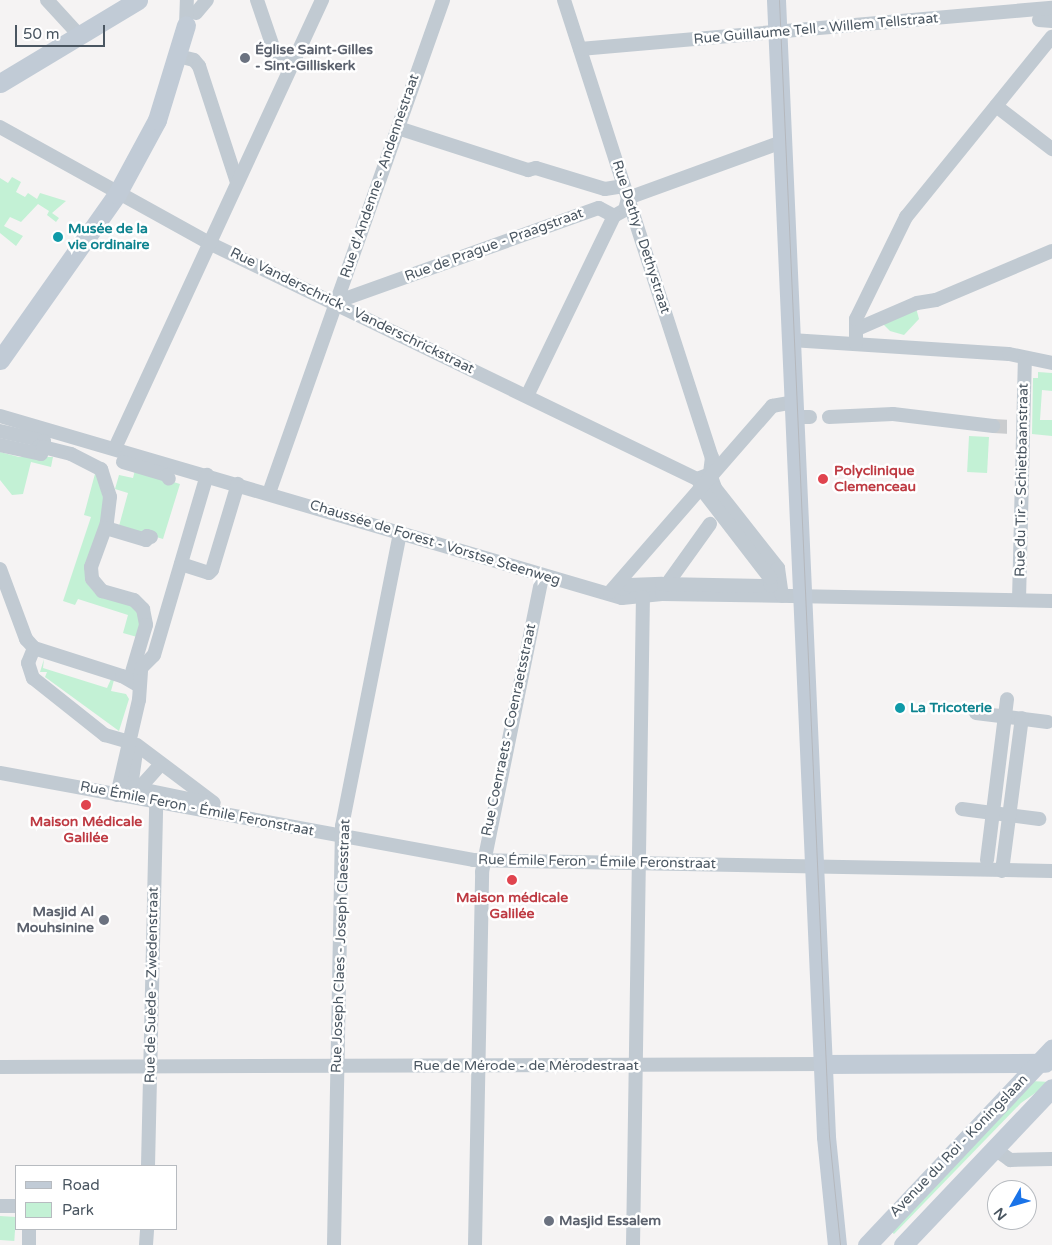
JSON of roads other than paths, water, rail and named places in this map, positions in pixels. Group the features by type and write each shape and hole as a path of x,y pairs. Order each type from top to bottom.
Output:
{"main road":[{"path":"0,83 138,0"},
{"path":"776,0 791,340 800,412 802,597 829,1178 837,1245"},
{"path":"0,359 117,194 157,120 178,56 198,12"},
{"name":"Avenue du Roi - Koningslaan","path":"867,1245 1046,1063 1052,1049"},
{"name":"Rue de Mérode - de Mérodestraat","path":"824,1064 1046,1063"},
{"name":"Avenue du Roi - Koningslaan","path":"904,1245 1052,1088"}],"street":[{"path":"46,0 80,36"},
{"path":"187,0 198,12"},
{"path":"101,469 117,454 209,243 291,62 322,0"},
{"name":"Rue d'Andenne - Andennestraat","path":"269,493 443,0"},
{"name":"Rue Dethy - Dethystraat","path":"564,0 712,458 710,474"},
{"path":"259,5 273,47 281,58 291,62"},
{"name":"Rue Guillaume Tell - Willem Tellstraat","path":"580,49 1052,8"},
{"path":"856,344 856,319 906,217 996,106 1048,26"},
{"path":"178,56 194,60 199,66 237,182"},
{"path":"996,106 1052,149"},
{"name":"Rue Vanderschrick - Vanderschrickstraat","path":"0,127 117,194 209,243 336,302 697,479 710,474"},
{"path":"398,128 528,170 536,168 605,189 626,192 782,142"},
{"path":"527,396 614,216 625,210 626,192"},
{"name":"Rue de Prague - Praagstraat","path":"336,302 599,208 614,216"},
{"path":"857,329 917,303 936,300 1052,250"},
{"path":"791,340 1009,354 1025,360 1052,364"},
{"name":"Rue du Tir - Schietbaanstraat","path":"1019,600 1017,427 1025,360"},
{"path":"608,594 710,474 772,406 800,412"},
{"path":"829,417 893,414 993,426"},
{"name":"Chaussée de Forest - Vorstse Steenweg","path":"0,416 117,454 207,475 542,576 608,594 643,597 777,587"},
{"path":"0,431 44,441 41,447 41,454 0,445"},
{"path":"41,447 87,461 101,469 110,498 106,528 91,567 92,579 102,591 139,603 146,625 130,663"},
{"path":"101,469 117,454"},
{"path":"117,454 148,471 167,475 169,479"},
{"path":"710,474 715,488 778,568 777,587"},
{"path":"117,795 140,686 141,668 154,655 207,475"},
{"path":"181,564 209,573 212,570 238,484"},
{"path":"700,487 714,518 777,587"},
{"path":"664,585 714,518"},
{"path":"106,528 130,533 146,540 147,536 151,537"},
{"name":"Rue Joseph Claes - Joseph Claesstraat","path":"334,1245 341,836 400,533"},
{"path":"0,570 26,639 34,648 122,676 140,686"},
{"name":"Rue Coenraets - Coenraetsstraat","path":"476,1245 483,861 542,576"},
{"path":"623,589 629,585 771,586 802,597 1052,601"},
{"path":"632,1245 643,597"},
{"path":"34,648 28,663 32,678 105,735 123,740"},
{"path":"987,860 1007,699"},
{"path":"976,713 1047,722"},
{"path":"1002,871 1022,718"},
{"name":"Rue de Suède - Zwedenstraat","path":"148,1165 151,1068 145,792 137,745 161,764"},
{"path":"161,764 213,803 145,792 161,764"},
{"name":"Rue Émile Feron - Émile Feronstraat","path":"0,773 117,795 145,792 341,836 483,861 1052,871"},
{"path":"962,809 1039,819"},
{"name":"Rue de Mérode - de Mérodestraat","path":"0,1067 337,1068 824,1064"},
{"path":"995,1149 1010,1160 1052,1159"},
{"path":"0,1206 15,1206"},
{"path":"29,1230 29,1245"},
{"path":"146,1245 147,1230"}],"tunnel":[{"path":"993,426 1011,427"}],"tram line":[{"path":"779,0 829,1136 840,1245"}],"place":[{"name":"Église Saint-Gilles - Sint-Gilliskerk","path":"245,58"},
{"name":"Musée de la vie ordinaire","path":"58,237"},
{"name":"Polyclinique Clemenceau","path":"823,479"},
{"name":"La Tricoterie","path":"900,708"},
{"name":"Maison Médicale Galilée","path":"86,805"},
{"name":"Maison médicale Galilée","path":"512,880"},
{"name":"Masjid Al Mouhsinine","path":"104,920"},
{"name":"Masjid Essalem","path":"549,1221"}]}
